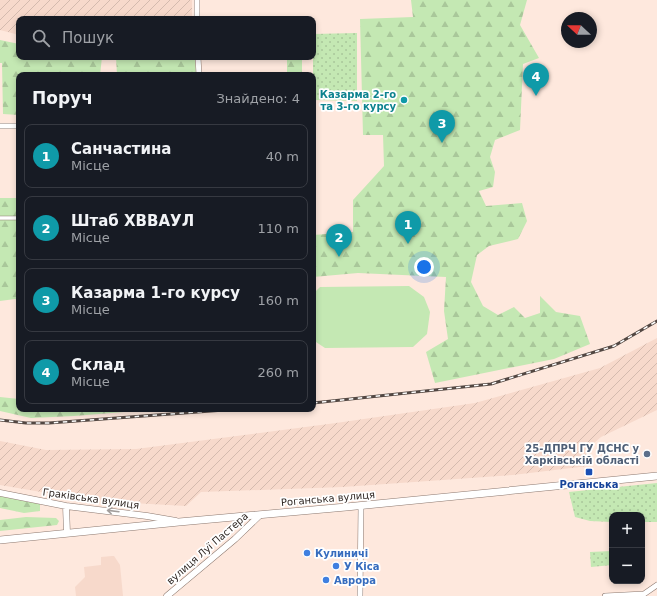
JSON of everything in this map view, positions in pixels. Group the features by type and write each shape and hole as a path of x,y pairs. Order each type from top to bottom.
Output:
{"main road":[{"name":"Роганська вулиця","path":"0,540 657,476"}],"street":[{"path":"197,0 197,16"},
{"path":"198,60 199,72"},
{"path":"0,126 16,126"},
{"path":"0,218 16,218"},
{"name":"Граківська вулиця","path":"0,493 66,506 147,516 179,522"},
{"path":"66,506 67,533"},
{"path":"360,596 361,506"},
{"name":"вулиця Луї Пастера","path":"167,596 235,539 260,515"},
{"path":"605,596 644,594 657,585"}],"shaded area":[{"path":"0,0 192,0 192,16 16,16 16,34 0,30"},
{"path":"657,338 657,410 601,437 586,450 588,466 513,475 343,487 201,492 186,506 132,503 47,493 0,485 0,441 46,450 136,449 475,403 600,368"},
{"path":"114,556 120,565 123,596 76,596 75,587 85,577 84,567 101,565 101,557"}],"green space":[{"path":"411,0 527,0 520,25 539,58 523,64 520,130 495,140 490,157 495,172 493,187 479,191 486,206 522,203 527,221 518,239 489,246 477,255 471,282 483,306 498,315 514,307 525,318 540,313 540,296 556,312 580,316 590,344 554,359 435,383 426,352 448,339 444,311 446,277 358,273 316,277 316,235 353,232 353,200 384,166 383,135 363,135 360,19 413,17"},
{"path":"357,33 357,101 316,100 316,72 313,72 313,60 316,60 316,34"},
{"path":"0,40 16,43 16,60 102,60 100,72 16,72 16,115 3,114 2,63 0,63"},
{"path":"116,60 195,60 196,72 117,72"},
{"path":"287,60 302,60 302,72 287,72"},
{"path":"0,198 16,198 16,299 0,301"},
{"path":"409,286 424,297 430,312 427,334 413,347 325,348 316,342 316,291 320,287"},
{"path":"0,397 16,399 16,412 124,412 31,418 0,411"},
{"path":"657,483 657,522 645,522 645,512 609,512 609,522 590,521 575,517 569,492"},
{"path":"0,496 40,504 40,511 24,513 0,508"},
{"path":"26,517 56,518 59,521 57,525 0,531 0,520"},
{"path":"609,551 609,565 591,567 590,552"}],"railway":[{"path":"316,403 491,384 614,346 657,321"},
{"path":"0,420 26,423 49,423 198,412"}],"place":[{"name":"Склад","path":"536,96"},
{"name":"Казарма 2-го та 3-го курсу","path":"404,100"},
{"name":"Казарма 1-го курсу","path":"442,143"},
{"name":"Санчастина","path":"408,244"},
{"name":"Штаб ХВВАУЛ","path":"339,257"},
{"name":"25-ДПРЧ ГУ ДСНС у Харківській області","path":"647,454"},
{"name":"Роганська","path":"589,472"},
{"name":"Кулиничі","path":"307,553"},
{"name":"У Кіса","path":"336,566"},
{"name":"Аврора","path":"326,580"}]}
